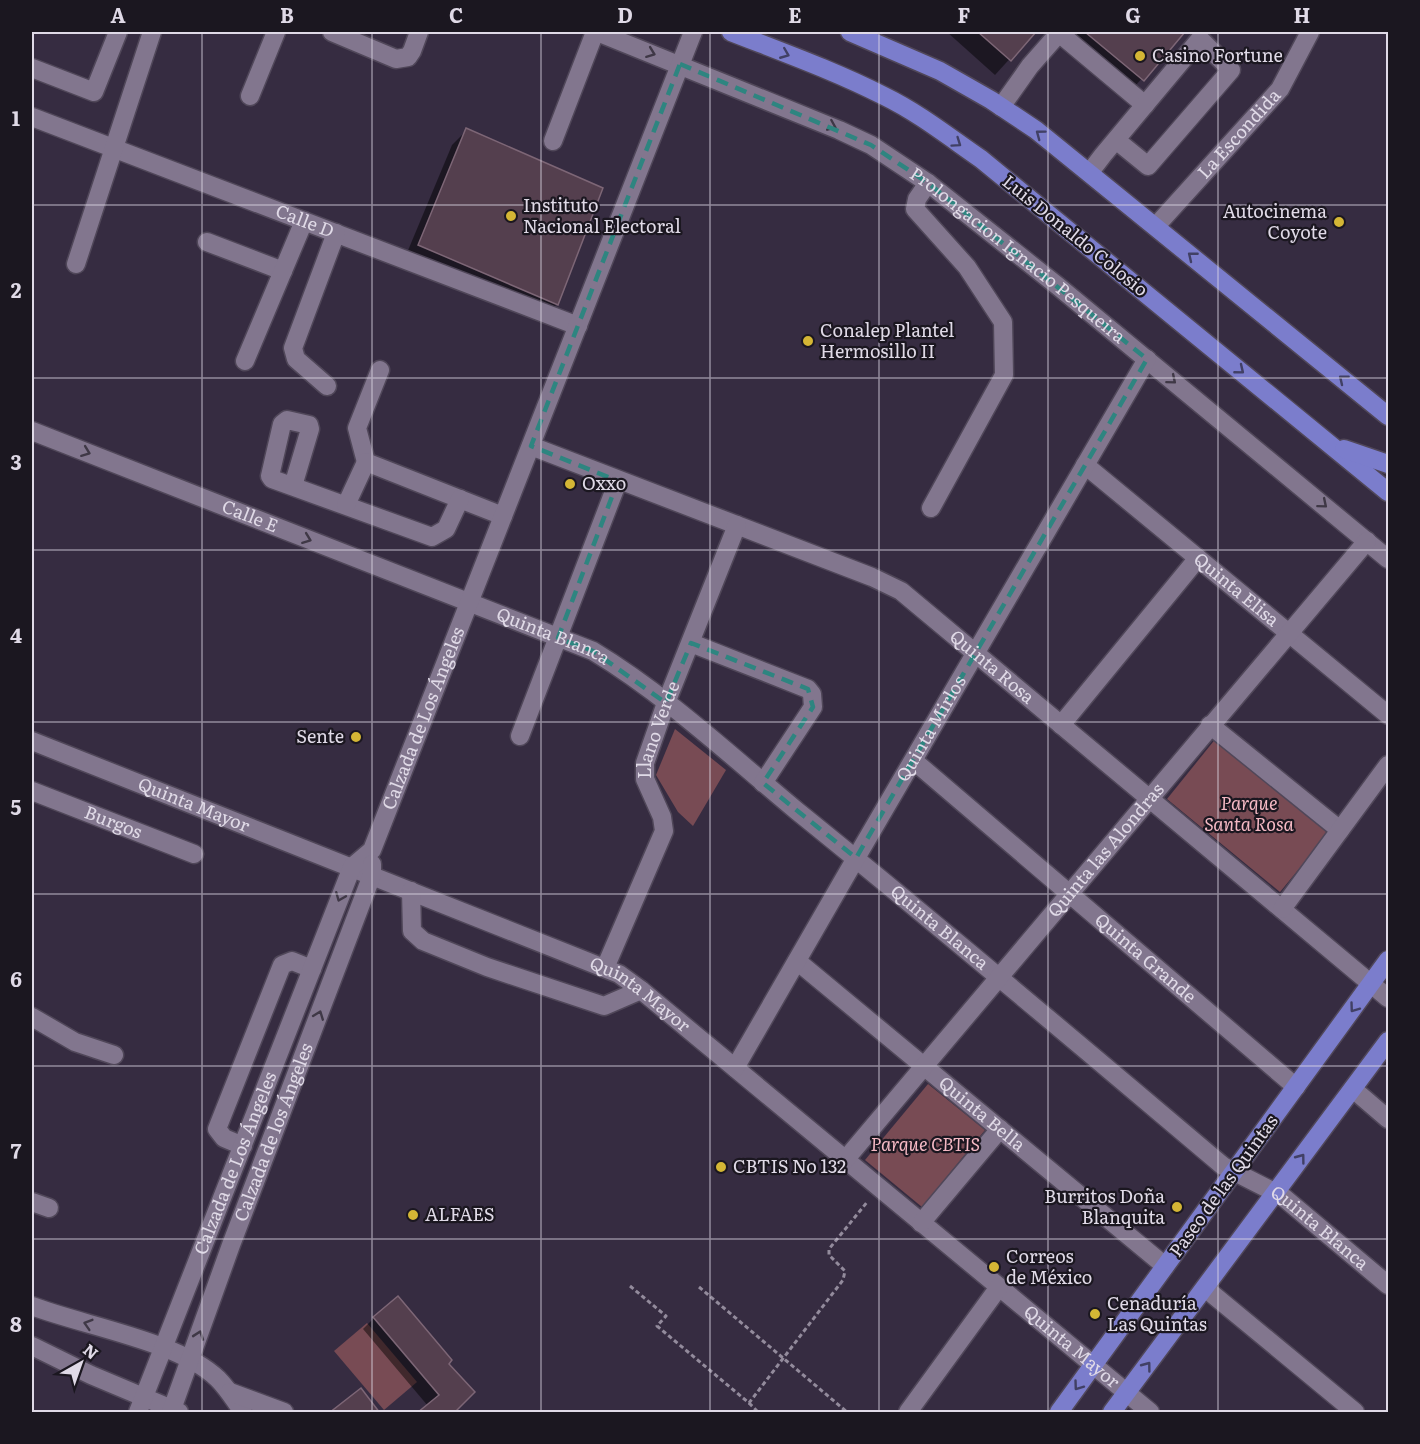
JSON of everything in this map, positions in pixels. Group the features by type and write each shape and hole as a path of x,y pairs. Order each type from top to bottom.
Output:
{"main road":[{"name":"Luis Donaldo Colosio","path":"731,32 875,92 925,120 981,159 1389,492"},
{"path":"850,32 940,71 1001,106 1036,130 1389,416"},
{"path":"1334,446 1389,464"},
{"name":"Paseo de las Quintas","path":"1059,1413 1389,960"},
{"path":"1112,1413 1389,1041"}],"street":[{"path":"32,68 94,92 118,32"},
{"path":"76,264 152,32"},
{"path":"250,96 276,32"},
{"path":"332,32 396,59 408,57 419,32"},
{"path":"553,141 596,32"},
{"name":"Prolongacion Ignacio Pesqueira","path":"596,32 680,64 871,145 928,183 1059,287 1389,559"},
{"name":"Calzada de Los Ángeles","path":"141,1405 352,867 372,850 693,32"},
{"name":"La Escondida","path":"1156,226 1280,89 1310,32"},
{"path":"1001,106 1030,66 1059,33 1145,105"},
{"path":"1090,172 1199,35 1231,70 1148,166 1116,140"},
{"name":"Calle D","path":"32,117 578,326"},
{"path":"928,183 916,199 915,209 967,267 1003,322 1004,375 931,508"},
{"path":"245,360 304,221"},
{"path":"327,386 296,359 293,348 336,233"},
{"path":"207,242 283,271"},
{"name":"Quinta Mirlos","path":"735,1068 1147,359"},
{"path":"346,505 366,462 357,429 380,370"},
{"name":"Calle E","path":"32,431 469,602"},
{"name":"Quinta Rosa","path":"531,446 889,584 912,598 1389,998"},
{"path":"366,462 503,516"},
{"name":"Quinta Elisa","path":"1085,465 1389,715"},
{"path":"520,736 618,481"},
{"path":"292,486 432,537 446,529 460,499"},
{"name":"Llano Verde","path":"605,968 664,831 662,817 645,779 645,763 666,703 737,525"},
{"name":"Quinta las Alondras","path":"845,1160 1367,541"},
{"path":"1061,725 1198,558"},
{"name":"Quinta Blanca","path":"469,602 594,651 633,676 856,858 1223,1166 1276,1192 1389,1285"},
{"path":"691,643 808,689 812,694 813,707 764,783"},
{"path":"1210,725 1340,830"},
{"name":"Quinta Mayor","path":"32,741 619,974 1150,1413"},
{"name":"Quinta Grande","path":"914,761 1296,1087"},
{"path":"1282,909 1389,765"},
{"name":"Burgos","path":"32,791 194,854"},
{"name":"Calzada de los Ángeles","path":"174,1412 231,1245 372,875 372,850"},
{"path":"411,891 412,931 423,940 487,967 604,1006 641,990"},
{"path":"243,1146 224,1138 217,1129 282,965 292,961 312,969"},
{"name":"Quinta Bella","path":"797,961 1165,1266"},
{"path":"32,1017 75,1042 114,1055"},
{"path":"1353,1089 1389,1119"},
{"path":"921,1224 1000,1129"},
{"path":"908,1413 999,1287"},
{"path":"1205,1288 1355,1413"},
{"path":"32,1306 164,1348 190,1360 217,1378 230,1392 243,1413"},
{"path":"32,1346 91,1375 141,1405 174,1412"},
{"path":"230,1392 284,1413"}],"path":[{"path":"749,1403 843,1280 844,1271 829,1256 829,1249 879,1188"},
{"path":"630,1286 666,1316 657,1326 758,1413"},
{"path":"699,1287 847,1412"}],"highlighted area":[{"path":"680,64 871,145 928,183 1147,359 856,858 763,783 813,707 808,689 691,643 666,703 593,651 558,638 618,481 531,446"}],"green space":[{"path":"675,729 726,770 693,826 678,812 656,775"},
{"name":"Parque Santa Rosa","path":"1217,737 1331,830 1280,892 1167,799"},
{"name":"Parque CBTIS","path":"928,1084 985,1130 922,1207 865,1160"},
{"path":"367,1323 417,1382 384,1410 334,1351"}],"building":[{"path":"978,32 1036,32 1011,61"},
{"name":"Casino Fortune","path":"1085,32 1185,32 1144,81"},
{"name":"Instituto Nacional Electoral","path":"466,128 603,188 558,305 418,245"},
{"path":"398,1296 452,1360 449,1364 475,1392 454,1413 417,1413 439,1395 373,1317"},
{"path":"361,1388 380,1413 329,1413"}],"place":[{"name":"Casino Fortune","path":"1140,56"},
{"name":"Instituto Nacional Electoral","path":"511,216"},
{"name":"Autocinema Coyote","path":"1339,222"},
{"name":"Conalep Plantel Hermosillo II","path":"808,341"},
{"name":"Oxxo","path":"570,484"},
{"name":"Sente","path":"356,737"},
{"name":"CBTIS No 132","path":"721,1167"},
{"name":"Burritos Doña Blanquita","path":"1177,1207"},
{"name":"ALFAES","path":"413,1215"},
{"name":"Correos de México","path":"994,1267"},
{"name":"Cenaduría Las Quintas","path":"1095,1314"}]}
